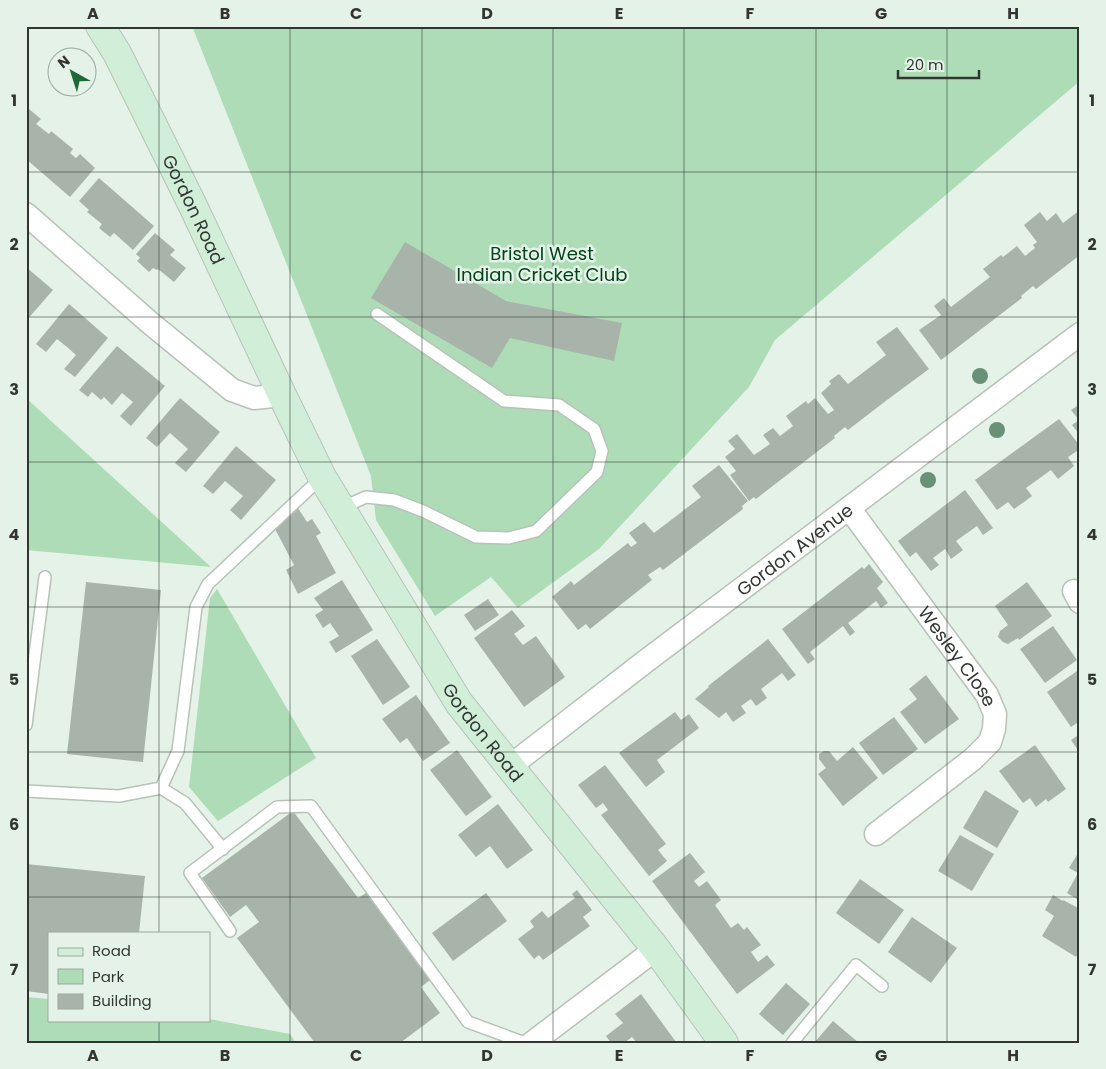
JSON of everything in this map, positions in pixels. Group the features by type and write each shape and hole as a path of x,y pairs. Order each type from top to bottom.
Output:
{"main road":[{"name":"Gordon Road","path":"100,26 117,53 193,206 322,477 459,703 656,949 724,1043"}],"street":[{"path":"26,214 149,322 232,390 254,398 282,395"},
{"name":"Gordon Avenue","path":"509,767 646,660 1080,334"},
{"name":"Wesley Close","path":"849,508 987,694 995,714 994,729 990,742 973,759 876,834"},
{"path":"532,1043 656,949"}],"lane":[{"path":"341,508 366,497 394,500 423,511 476,537 509,538 536,531 597,472 602,451 594,429 559,406 504,401 377,314"},
{"path":"161,788 178,751 196,607 208,584 322,477"},
{"path":"26,725 45,577"},
{"path":"26,791 119,796 161,788 185,803 223,849"},
{"path":"230,931 190,873 277,807 310,806 468,1022 526,1043"},
{"path":"792,1043 856,965 882,986"}],"green space":[{"name":"Bristol West Indian Cricket Club","path":"192,26 1080,26 1080,81 775,340 749,387 599,549 518,608 491,577 435,616 376,520 371,476"},
{"path":"26,398 211,567 26,550"},
{"path":"217,589 316,758 218,821 189,787 210,598"},
{"path":"26,997 48,999 48,1022 210,1022 210,1019 290,1034 296,1043 26,1043"}],"building":[{"path":"29,109 41,119 36,124 49,134 51,131 73,149 70,153 76,158 80,154 95,168 70,197 26,159 26,112"},
{"path":"99,178 154,226 133,250 114,233 110,237 99,228 102,224 87,212 89,210 79,201"},
{"path":"1080,210 1080,255 1036,289 1033,286 1021,296 1022,298 941,360 919,330 941,315 934,306 944,298 951,307 990,277 983,269 1001,255 1003,257 1017,246 1025,256 1035,248 1033,245 1037,242 1024,225 1040,212 1047,221 1056,213 1063,223"},
{"path":"155,233 175,250 170,255 186,268 174,282 158,269 153,268 149,272 137,261 140,258 136,254"},
{"path":"405,242 506,301 622,323 614,361 510,338 492,368 371,298"},
{"path":"26,267 53,290 26,321"},
{"path":"69,304 108,338 75,377 64,369 76,355 67,347 57,339 46,352 36,344"},
{"path":"897,327 929,369 848,430 845,427 834,436 835,438 756,499 754,497 749,501 730,475 736,471 725,457 735,449 728,441 737,434 754,455 770,444 763,435 773,428 780,436 793,426 786,416 806,401 808,404 815,398 828,414 834,410 821,393 831,384 829,381 839,374 848,384 886,355 876,342"},
{"path":"117,346 165,386 131,426 120,416 133,402 122,393 112,405 104,397 101,400 92,392 88,397 79,390"},
{"path":"180,398 220,432 186,472 175,463 188,449 170,433 157,447 146,438"},
{"path":"1080,404 1080,435 1072,425 1079,420 1071,410"},
{"path":"1059,419 1080,446 1080,449 1068,457 1074,466 1058,479 1051,470 1026,488 1032,496 1024,502 1014,509 1008,502 997,510 975,480"},
{"path":"236,446 276,480 241,520 230,510 243,496 225,481 213,494 203,486"},
{"path":"719,465 748,501 742,506 743,509 663,570 660,567 648,575 652,580 590,629 586,624 578,630 552,597 571,581 574,585 628,543 631,547 637,543 629,533 644,522 654,533 701,497 692,486"},
{"path":"965,490 993,528 983,535 977,526 956,541 963,550 951,559 945,549 933,558 939,565 931,571 916,552 910,557 898,541"},
{"path":"298,508 307,522 312,519 321,533 316,536 336,573 298,594 286,570 294,565 275,529"},
{"path":"869,564 883,582 877,588 888,603 881,608 876,601 848,623 855,632 850,636 843,626 810,652 815,659 808,664 782,629 862,567 864,569"},
{"path":"342,580 373,630 336,653 329,642 339,636 330,623 323,628 315,615 323,610 314,598"},
{"path":"86,582 161,590 143,762 67,754"},
{"path":"1027,582 1052,616 1019,640 1018,638 1008,644 998,637 1000,631 1008,625 995,606"},
{"path":"488,599 499,615 475,631 464,615"},
{"path":"512,610 525,626 514,634 523,645 536,636 565,677 524,707 474,638"},
{"path":"1053,626 1077,660 1045,683 1020,649"},
{"path":"377,639 410,687 383,705 351,656"},
{"path":"768,639 796,675 788,681 782,673 761,689 767,698 756,706 751,699 741,706 746,713 733,722 726,712 719,718 695,699 708,686"},
{"path":"1080,669 1080,721 1071,727 1047,692"},
{"path":"926,675 959,719 925,744 900,712 917,699 909,689"},
{"path":"416,695 450,743 423,761 407,738 400,743 382,719"},
{"path":"675,712 681,720 689,714 699,728 657,760 665,772 646,787 619,753"},
{"path":"894,717 918,749 883,775 859,743"},
{"path":"1080,734 1080,753 1071,740"},
{"path":"1035,745 1066,789 1048,802 1046,799 1036,807 1030,798 1023,803 999,771"},
{"path":"853,747 878,778 843,806 818,774 826,768 819,759 819,754 829,751 837,761"},
{"path":"457,750 492,797 466,816 430,770"},
{"path":"605,765 666,844 658,850 667,861 649,876 601,815 608,810 603,803 596,808 578,785"},
{"path":"985,790 1019,811 997,848 963,828"},
{"path":"498,804 533,850 507,869 490,846 476,857 458,835"},
{"path":"293,811 358,898 366,893 430,980 421,987 440,1013 400,1043 315,1043 237,938 259,922 246,905 230,917 202,878"},
{"path":"960,835 994,854 972,891 938,871"},
{"path":"1080,850 1080,901 1067,893 1078,873 1069,868"},
{"path":"690,853 705,872 694,881 699,887 707,881 721,900 715,905 731,928 738,923 744,930 747,927 761,945 751,952 758,962 767,955 775,965 737,994 652,881"},
{"path":"26,864 145,876 139,932 48,932 48,994 26,991"},
{"path":"860,879 904,910 879,944 836,913"},
{"path":"577,890 592,910 583,917 590,926 543,960 539,955 534,959 518,939 534,927 530,921 542,911 548,918 575,898 572,894"},
{"path":"486,893 507,921 453,961 432,933"},
{"path":"1053,895 1080,909 1080,950 1076,957 1042,936 1054,916 1045,910"},
{"path":"912,917 957,948 931,983 888,952"},
{"path":"786,983 810,1004 783,1035 759,1014"},
{"path":"641,994 676,1042 637,1043 632,1037 624,1043 611,1043 606,1036 623,1023 615,1014"},
{"path":"833,1021 859,1043 814,1043"}]}
